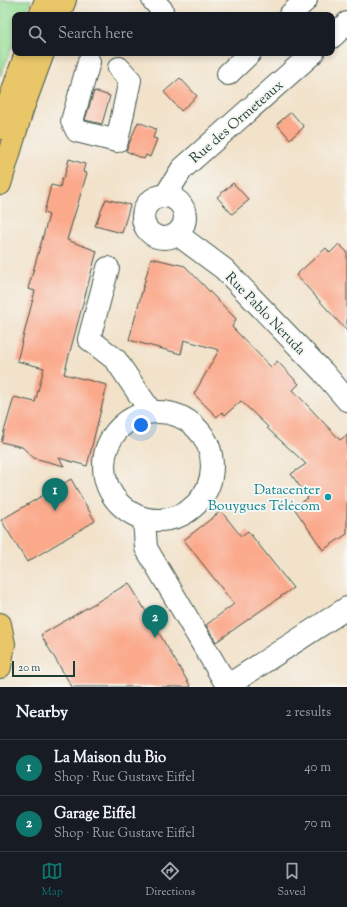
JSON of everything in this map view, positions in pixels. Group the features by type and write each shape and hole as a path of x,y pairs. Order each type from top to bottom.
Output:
{"main road":[{"path":"41,12 46,0"},
{"path":"60,12 65,0"},
{"path":"0,128 25,56"},
{"path":"0,184 22,110 42,56"},
{"path":"0,624 4,644 0,663"}],"street":[{"path":"153,0 162,12"},
{"path":"293,12 306,0"},
{"path":"335,34 347,23"},
{"path":"228,74 247,56"},
{"name":"Rue des Ormeteaux","path":"165,196 182,169 310,56"},
{"path":"90,58 112,69 121,61 130,80 117,140 77,131 72,121 90,58"},
{"path":"165,196 172,197 182,204 185,210 185,224 177,234 171,238 163,239 150,233 145,227 143,213 151,200 165,196"},
{"name":"Rue Pablo Neruda","path":"177,234 224,269 323,372 347,400"},
{"path":"108,268 89,339 116,360 151,412"},
{"path":"151,412 168,413 182,418 194,426 204,437 210,451 213,468 209,486 201,500 190,511 176,518 160,521 144,519 129,513 117,502 108,489 104,473 104,456 110,440 120,427 134,417 151,412"},
{"path":"144,519 146,548 227,686 347,608"}],"green space":[{"path":"0,0 31,0 26,12 12,12 12,46 0,76"}],"building":[{"path":"180,78 197,96 181,111 164,92"},
{"path":"94,91 110,96 102,124 85,120"},
{"path":"291,112 304,127 290,139 277,124"},
{"path":"138,122 156,129 153,138 157,139 150,157 146,155 144,159 126,151"},
{"path":"69,159 85,164 83,172 87,173 67,240 97,251 64,374 107,385 87,466 59,458 64,466 34,458 22,447 1,442 14,397 35,402 44,368 17,361 35,291 28,289 49,215 44,213 51,185 60,187"},
{"path":"233,183 249,200 232,214 217,197"},
{"path":"106,199 130,205 122,233 95,226"},
{"path":"339,244 347,252 347,331 296,275 326,248 330,253"},
{"path":"151,258 185,266 236,319 232,327 271,367 277,361 299,384 293,390 340,440 347,435 347,534 323,550 294,508 308,498 291,474 306,464 267,428 268,427 241,401 225,415 222,412 217,417 194,394 219,350 184,340 181,354 129,340"},
{"path":"71,479 95,521 27,562 1,520"},
{"path":"221,511 241,536 248,531 293,588 216,642 206,625 234,604 184,540"},
{"path":"129,583 191,687 72,687 41,635"}],"place":[{"name":"Datacenter Bouygues Télécom","path":"328,497"},
{"name":"La Maison du Bio","path":"55,511"},
{"name":"Garage Eiffel","path":"155,638"}]}
